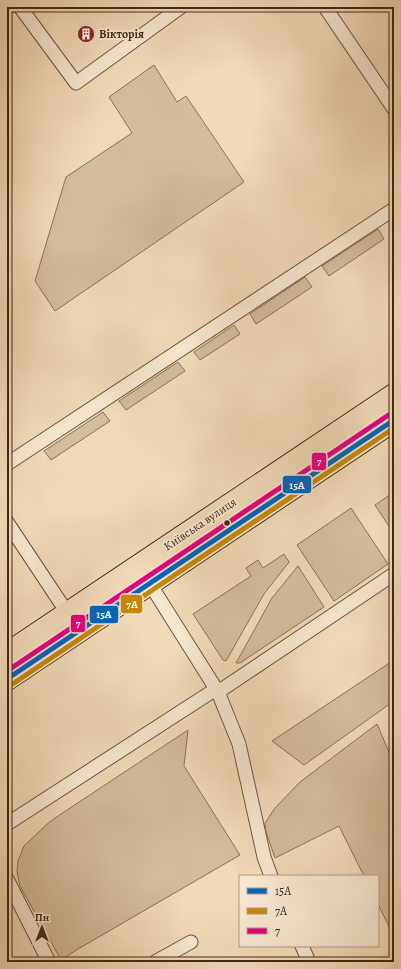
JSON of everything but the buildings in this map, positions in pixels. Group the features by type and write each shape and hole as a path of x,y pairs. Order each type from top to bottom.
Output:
{"main road":[{"name":"Київська вулиця","path":"7,654 394,396"},
{"name":"Київська вулиця","path":"7,679 394,420"}],"lane":[{"path":"20,7 76,83 181,7"},
{"path":"325,7 394,109"},
{"path":"7,464 394,209"},
{"path":"7,522 68,614"},
{"path":"7,824 217,690 394,574"},
{"path":"150,584 217,690 239,744 264,857 271,875"},
{"path":"7,879 49,962"},
{"path":"155,962 191,942"},
{"path":"302,947 309,962"}],"shaded area":[{"path":"154,65 177,102 186,96 244,182 55,311 35,281 66,177 132,133 109,97"},
{"path":"378,229 384,239 329,276 322,266"},
{"path":"305,277 312,287 256,324 250,314"},
{"path":"234,325 240,334 200,360 194,352"},
{"path":"178,362 185,371 126,410 119,401"},
{"path":"103,412 110,421 51,460 44,451"},
{"path":"394,492 394,534 375,505"},
{"path":"351,508 388,564 334,601 297,545"},
{"path":"284,554 289,562 264,594 226,661 223,660 193,614 251,576 246,568 258,560 263,568"},
{"path":"298,566 324,607 240,663 236,663 272,598"},
{"path":"394,660 394,701 304,765 272,741"},
{"path":"377,724 394,764 394,937 379,906 379,875 364,875 339,826 275,858 266,832 265,823 275,808 300,782"},
{"path":"188,730 184,766 240,855 61,960 20,886 17,872 18,861 24,846 55,818"}],"transit line":[{"name":"7","path":"7,671 390,414"},
{"name":"15A","path":"7,679 394,420"},
{"name":"7А","path":"11,685 394,428"}],"place":[{"name":"Вікторія","path":"86,34"}]}
